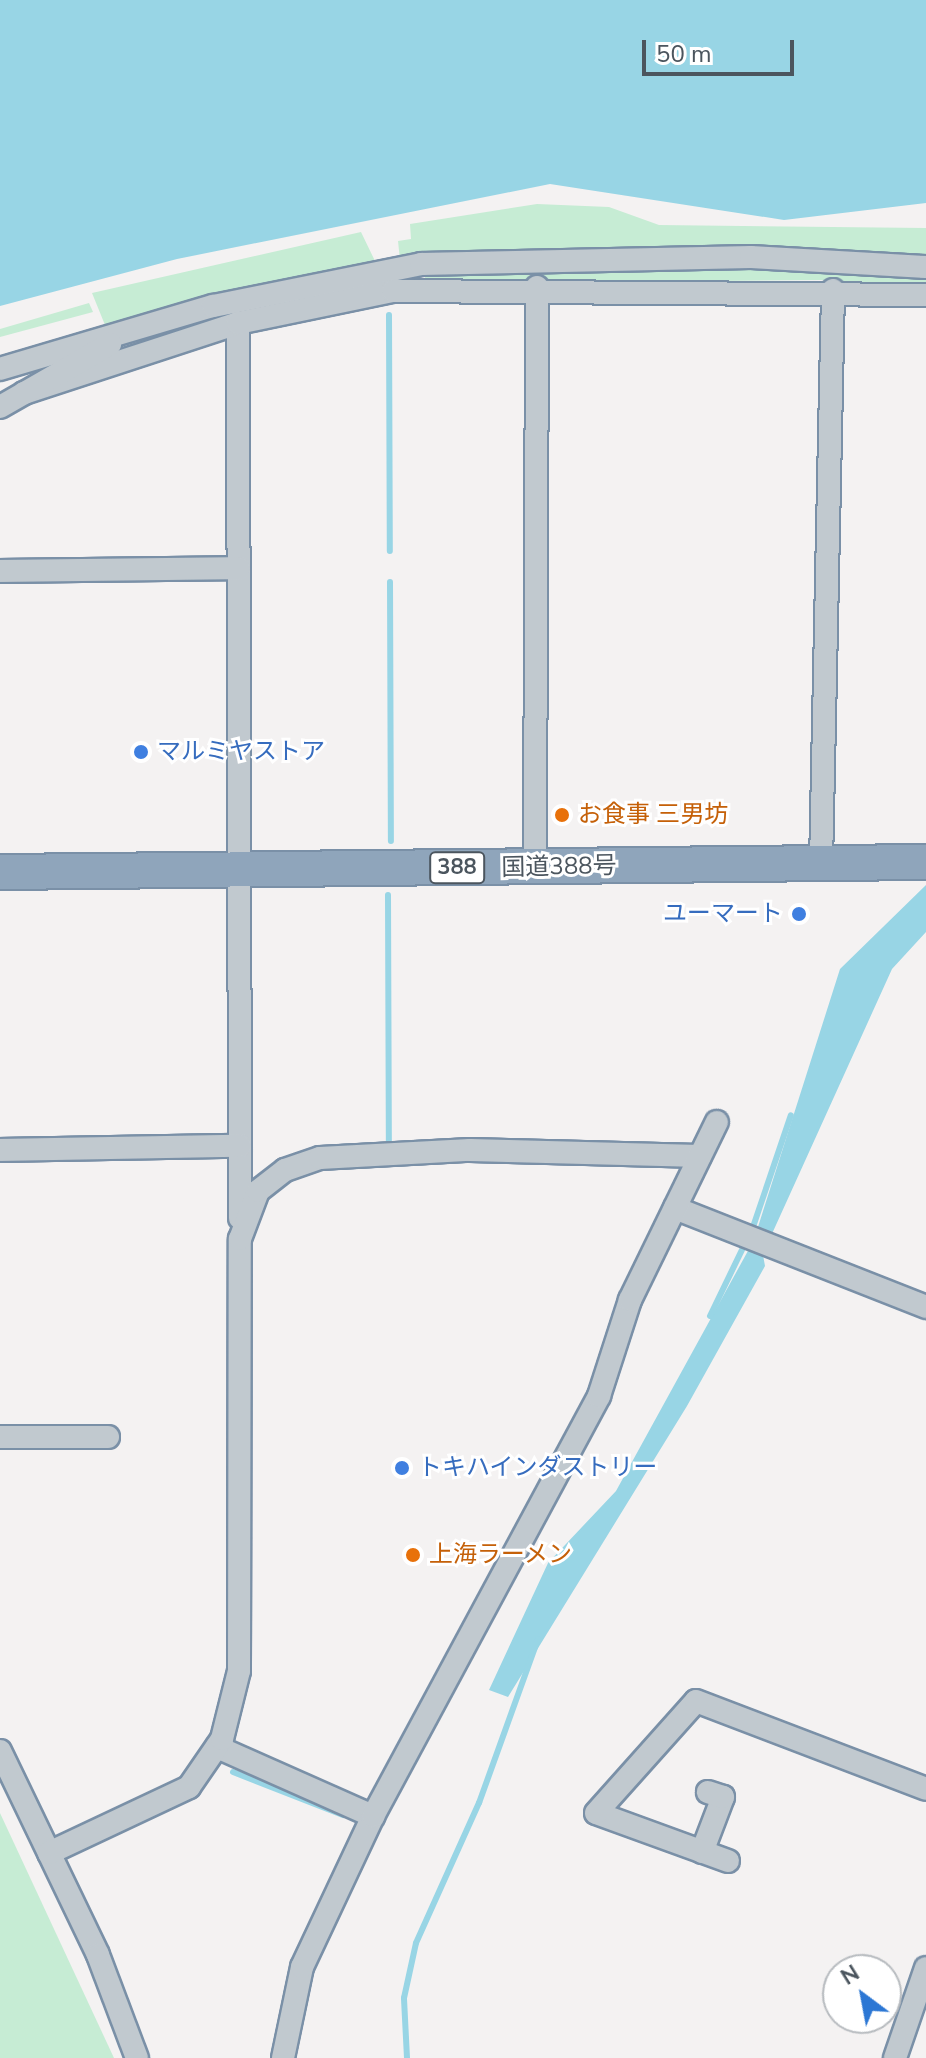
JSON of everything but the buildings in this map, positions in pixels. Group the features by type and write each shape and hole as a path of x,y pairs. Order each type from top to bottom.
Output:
{"highway":[{"name":"国道388号","path":"0,872 926,862"}],"street":[{"path":"0,369 142,326 421,264 751,257 926,267"},
{"path":"24,393 238,323 393,291 537,287 833,290 926,295"},
{"path":"535,867 537,287"},
{"path":"821,864 833,290"},
{"path":"49,1853 189,1787 217,1747 239,1671 241,870 238,323"},
{"path":"0,407 142,326"},
{"path":"0,571 239,568"},
{"path":"283,2058 302,1967 373,1816 599,1396 630,1300 717,1122"},
{"path":"0,1150 240,1146"},
{"path":"240,1239 258,1191 301,1162 452,1155 700,1156"},
{"path":"675,1208 770,1249 926,1307"},
{"path":"0,1437 108,1437"},
{"path":"728,1861 596,1813 696,1701 926,1789"},
{"path":"217,1747 373,1816"},
{"path":"0,1751 49,1853 137,2058"},
{"path":"702,1852 723,1797 708,1792"},
{"path":"895,2058 926,1968"}],"green space":[{"path":"537,204 609,207 659,225 926,228 926,260 768,250 517,250 400,260 398,241 411,239 410,224"},
{"path":"361,232 375,261 199,297 105,325 92,293"},
{"path":"594,262 926,272 926,291 821,280 427,284 422,268"},
{"path":"89,303 93,312 0,337 0,329"},
{"path":"224,307 235,318 116,354 185,317"},
{"path":"0,1813 114,2058 0,2058"}],"water":[{"path":"0,0 926,0 926,203 784,220 550,184 177,259 0,306"},
{"path":"926,885 926,932 892,969 771,1236 757,1230 840,969"},
{"path":"749,1249 763,1255 765,1266 687,1406 508,1697 489,1690 548,1563 616,1491"}],"waterway":[{"path":"389,315 390,551"},
{"path":"390,582 391,841"},
{"path":"388,895 389,1141"},
{"path":"710,1316 753,1227 791,1115"},
{"path":"407,2058 404,1998 416,1943 479,1803 538,1639"},
{"path":"233,1772 343,1815"}],"place":[{"name":"マルミヤストア","path":"141,752"},
{"name":"お食事 三男坊","path":"562,815"},
{"name":"ユーマート","path":"799,914"},
{"name":"トキハインダストリー","path":"402,1468"},
{"name":"上海ラーメン","path":"413,1555"}]}
